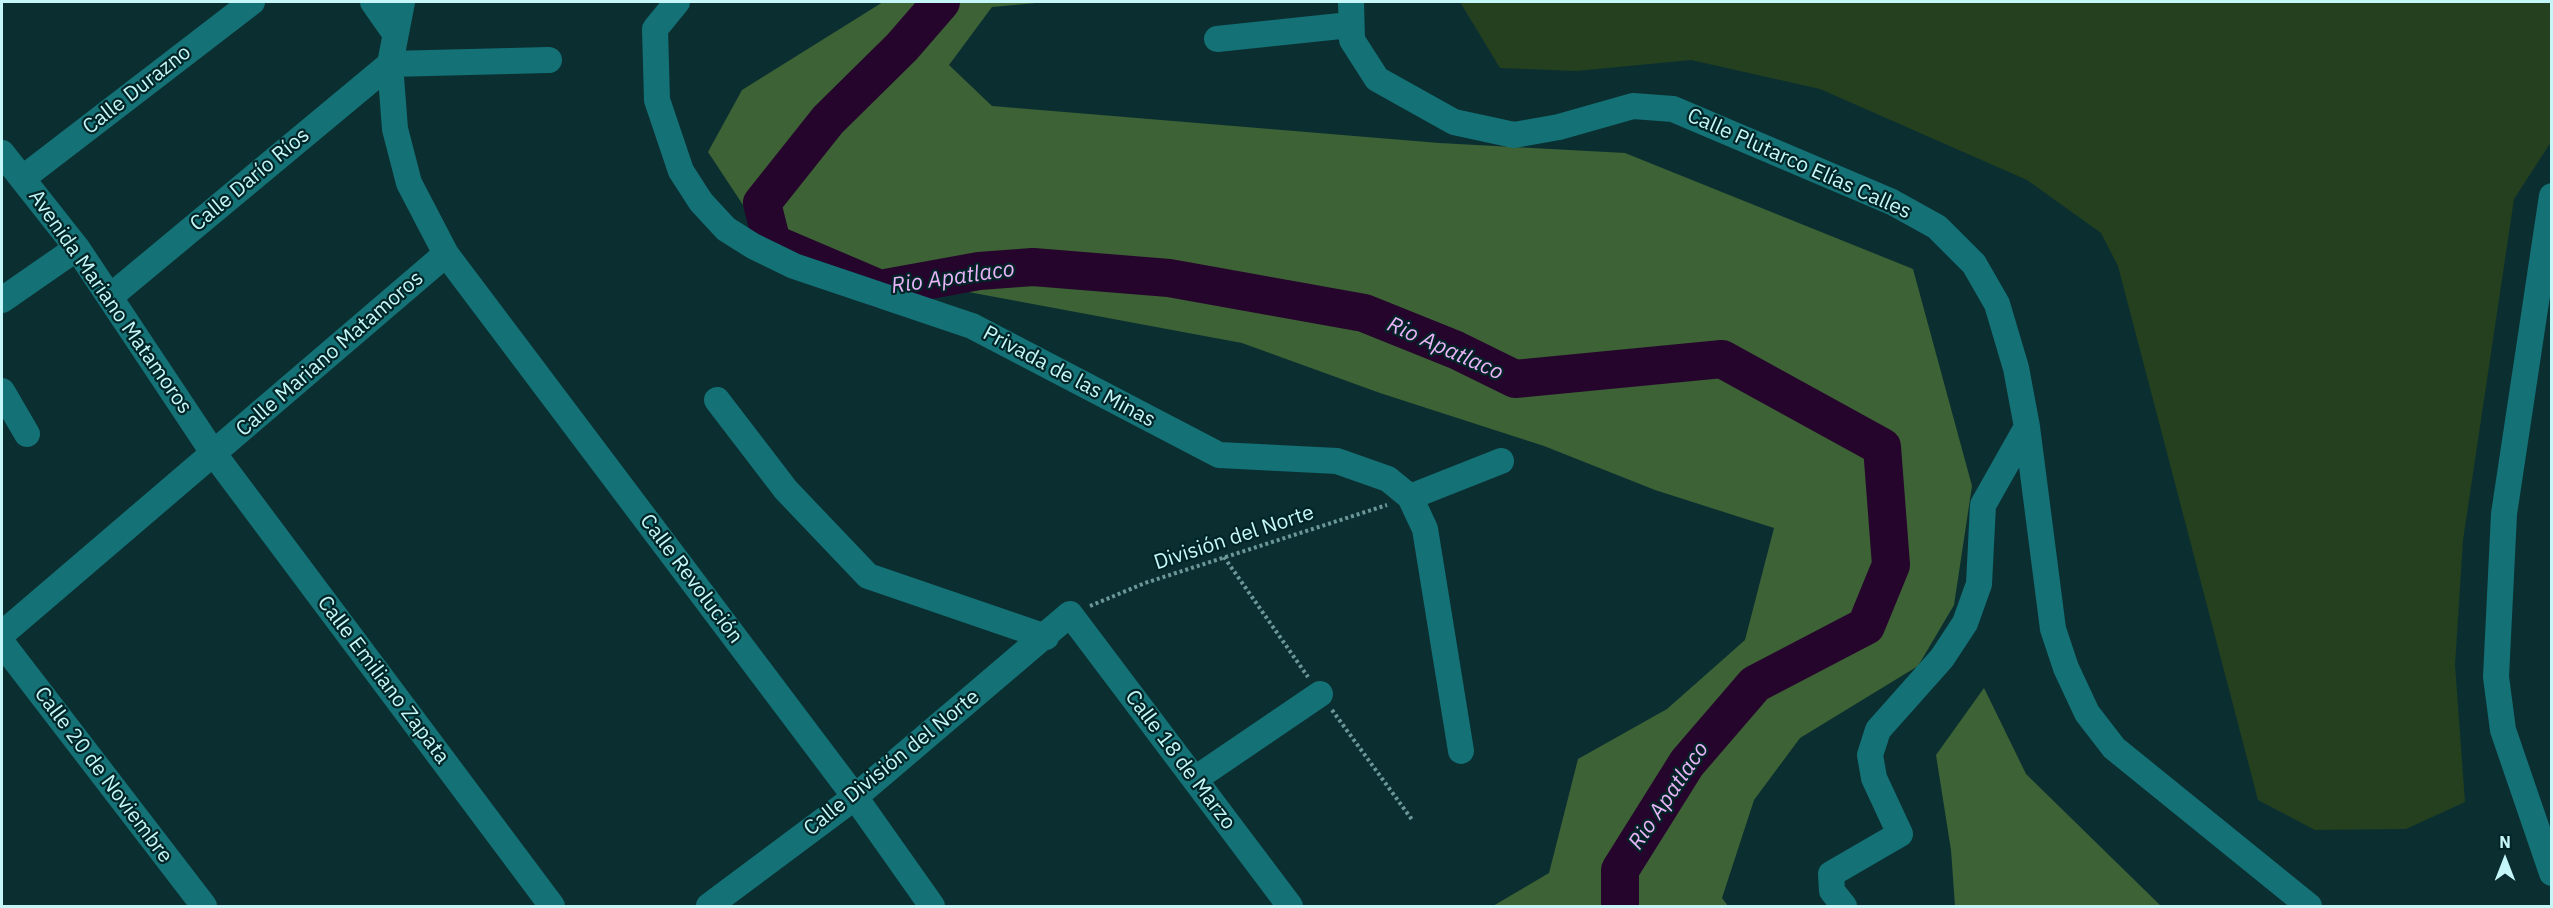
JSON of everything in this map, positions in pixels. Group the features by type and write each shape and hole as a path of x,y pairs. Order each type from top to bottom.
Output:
{"street":[{"path":"373,2 394,32"},
{"path":"402,2 394,32 390,64 395,129 409,183 446,254"},
{"name":"Privada de las Minas","path":"677,2 655,29 657,100 681,171 700,202 726,229 753,246 794,266 848,282 972,326 1219,454 1337,461 1388,479 1410,497 1425,529 1461,751"},
{"name":"Calle Durazno","path":"23,178 243,4"},
{"path":"1217,39 1351,13"},
{"name":"Calle Plutarco Elías Calles","path":"1351,13 1352,40 1377,79 1454,122 1514,135 1559,127 1632,106 1673,109 1892,202 1937,228 1974,264 1997,304 2016,368 2027,427 2053,629 2066,668 2087,713 2114,748 2309,906"},
{"path":"390,64 549,60"},
{"name":"Calle Darío Ríos","path":"111,296 390,64"},
{"name":"Avenida Mariano Matamoros","path":"2,153 77,248 111,296 214,454"},
{"path":"2552,196 2504,514 2496,677 2503,730 2552,873"},
{"path":"2,300 77,248"},
{"name":"Calle Mariano Matamoros","path":"2,634 446,254"},
{"name":"Calle Revolución","path":"446,254 855,797 932,906"},
{"path":"2,391 27,435"},
{"path":"717,400 786,490 868,576 1046,637"},
{"path":"1844,906 1832,891 1831,874 1900,834 1874,778 1870,755 1878,730 1942,658 1965,623 1979,584 1983,505 2027,427"},
{"name":"Calle Emiliano Zapata","path":"214,454 552,906"},
{"path":"1410,497 1501,461"},
{"name":"Calle División del Norte","path":"709,906 855,797 1046,637 1070,614"},
{"name":"Calle 18 de Marzo","path":"1070,614 1290,906"},
{"name":"Calle 20 de Noviembre","path":"2,643 204,906"},
{"path":"1195,779 1320,694"}],"path":[{"name":"División del Norte","path":"1070,614 1145,583 1410,497"}],"green space":[{"path":"883,2 1047,2 992,7 949,65 992,106 1439,143 1625,153 1913,269 1972,486 1954,605 1918,666 1800,738 1754,800 1722,898 1728,906 1493,906 1549,873 1578,759 1667,709 1745,640 1774,528 1655,490 1544,446 1380,393 1242,343 963,291 863,268 751,217 708,152 742,90"},
{"path":"1460,2 2551,2 2551,142 2514,199 2463,540 2455,665 2465,802 2406,829 2315,830 2258,800 2118,266 2101,233 2027,180 1820,89 1691,60 1576,71 1500,68"},
{"path":"1984,688 2026,774 2161,906 1955,906 1951,850 1936,755"}],"waterway":[{"name":"Rio Apatlaco","path":"941,2 902,47 828,120 762,203 772,243 880,289 979,271 1033,267 1169,278 1364,313 1456,350 1515,379 1722,359 1882,447 1891,565 1866,626 1755,684 1687,763 1620,870 1620,906"}]}
